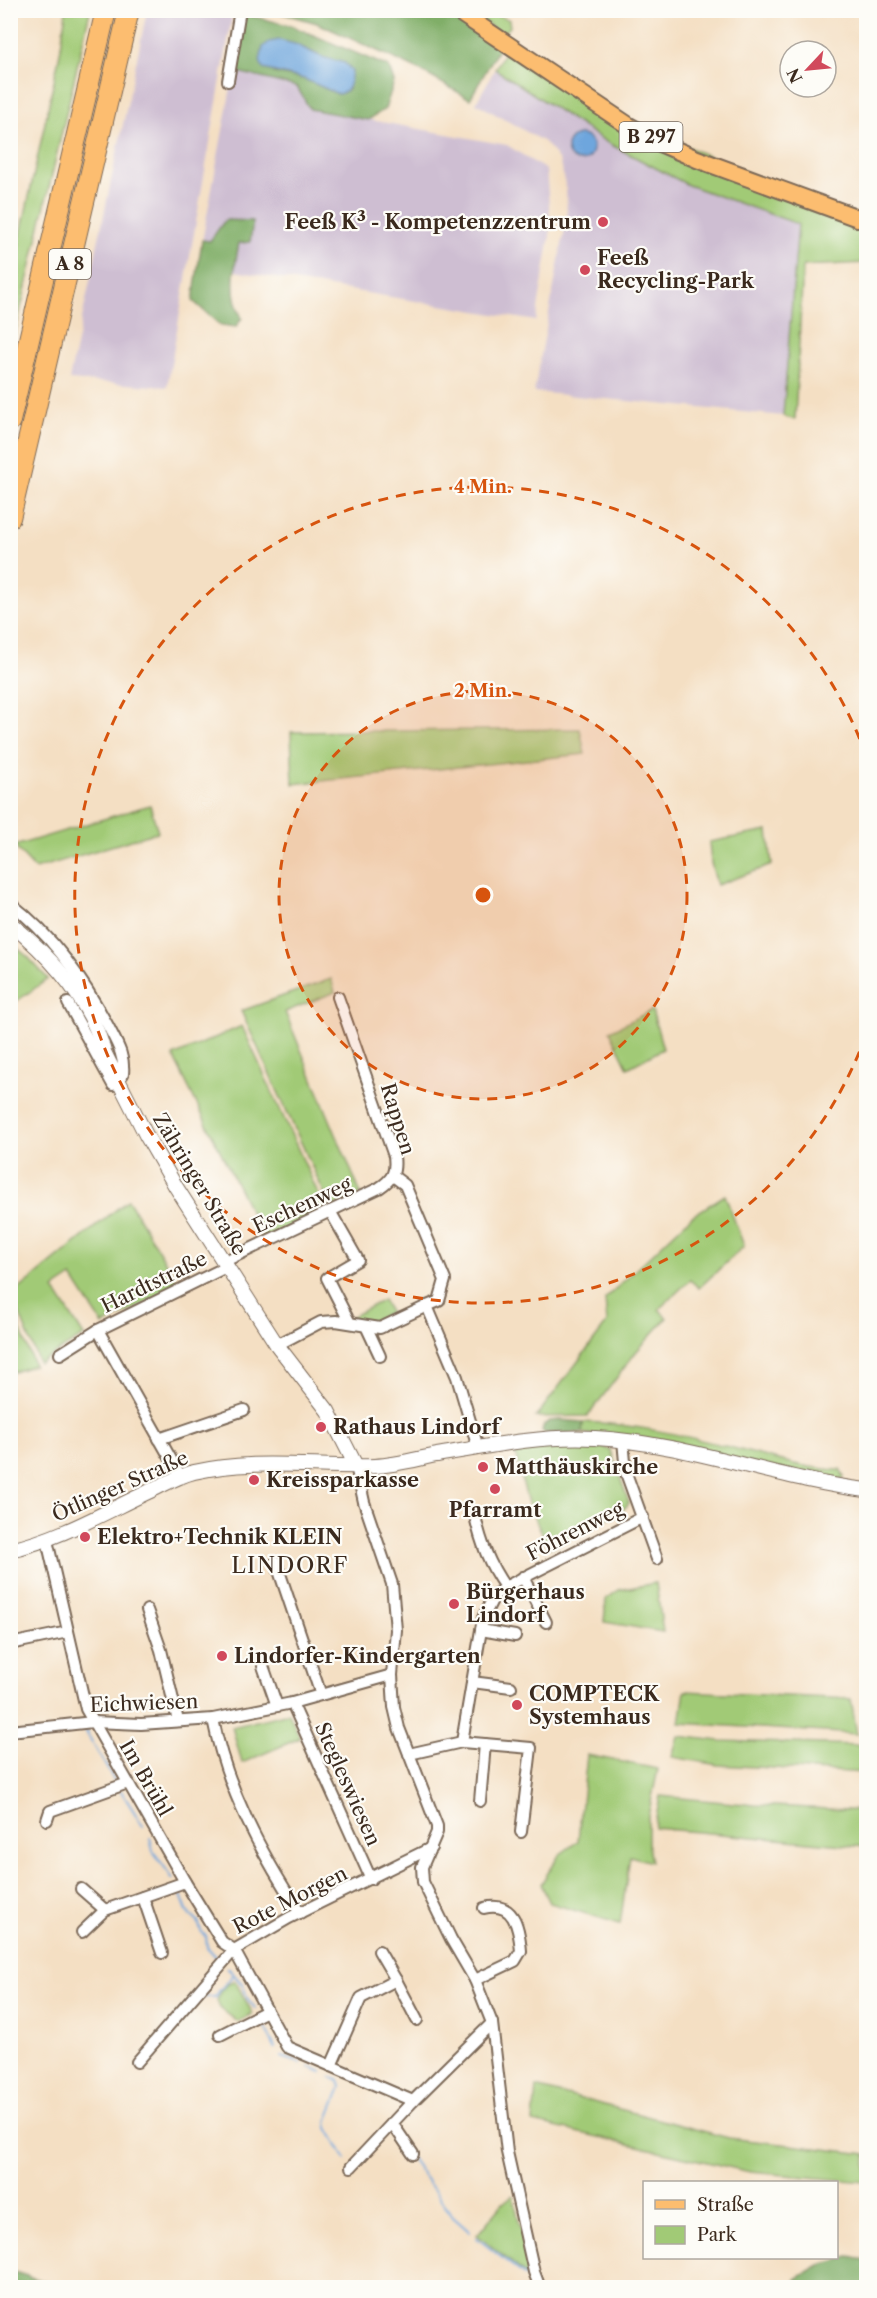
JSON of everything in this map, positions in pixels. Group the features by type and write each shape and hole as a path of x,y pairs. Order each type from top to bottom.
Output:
{"highway":[{"name":"A 8","path":"10,421 106,10"},
{"name":"A 8","path":"10,518 129,10"}],"main road":[{"name":"B 297","path":"456,10 629,126 662,144 706,163 867,221"}],"street":[{"path":"228,81 240,10"},
{"path":"10,903 36,925 85,985 122,1056 123,1074 113,1085 68,1003"},
{"name":"Zähringer Straße","path":"10,923 34,942 74,992 100,1038 104,1052 160,1159 277,1346 328,1411 356,1466"},
{"name":"Rappen","path":"338,997 394,1156 393,1176 405,1185 445,1280 439,1301 427,1306"},
{"name":"Eschenweg","path":"225,1264 379,1188 393,1176"},
{"path":"330,1211 358,1260 327,1278 350,1323"},
{"name":"Hardtstraße","path":"60,1354 99,1330 225,1264"},
{"path":"277,1346 321,1322 336,1321 380,1328 427,1306 457,1377 478,1448"},
{"path":"366,1326 380,1356"},
{"name":"Hardtstraße","path":"99,1330 181,1477"},
{"path":"159,1438 244,1410"},
{"name":"Ötlinger Straße","path":"10,1550 47,1540 181,1477 222,1467 261,1464 379,1465 478,1448 572,1437 623,1440 669,1448 800,1479 867,1490"},
{"path":"623,1440 626,1473 657,1559"},
{"path":"356,1466 364,1502 392,1584 396,1630 392,1675 394,1707 399,1728 435,1817 437,1832 422,1867 423,1882 451,1939 475,1980 492,2023 507,2152 524,2231 540,2288"},
{"path":"475,1516 482,1545 493,1570 505,1587"},
{"name":"Föhrenweg","path":"462,1742 481,1630 487,1607 494,1596 523,1577 643,1517"},
{"name":"Im Brühl","path":"47,1540 86,1709 185,1882 222,1942 234,1950 287,2047 413,2101"},
{"name":"Stegleswiesen","path":"276,1562 321,1695"},
{"name":"Föhrenweg","path":"523,1577 546,1622"},
{"path":"147,1610 161,1650 178,1721"},
{"path":"481,1630 515,1636"},
{"path":"10,1644 68,1632"},
{"path":"263,1666 277,1706"},
{"name":"Eichwiesen","path":"10,1731 93,1722 141,1724 213,1719 292,1703 392,1675"},
{"path":"472,1682 511,1687"},
{"name":"Stegleswiesen","path":"292,1703 371,1879"},
{"path":"213,1719 229,1774 246,1819 258,1844 300,1913"},
{"path":"409,1754 462,1742 531,1749 521,1832"},
{"path":"480,1801 484,1744"},
{"path":"47,1820 50,1811 128,1783"},
{"name":"Rote Morgen","path":"137,2061 234,1950 300,1913 431,1848"},
{"path":"82,1932 105,1910 185,1882"},
{"path":"81,1889 105,1910"},
{"path":"142,1897 162,1953"},
{"path":"475,1980 515,1961 521,1951 513,1918 508,1910 496,1905 484,1908"},
{"path":"380,1951 417,2020"},
{"path":"331,2066 361,1998 396,1980"},
{"path":"220,2035 267,2011"},
{"path":"351,2167 413,2101 492,2023"},
{"path":"392,2123 413,2154"}],"shaded area":[{"path":"147,11 233,11 167,387 69,380"},
{"path":"495,69 608,143 688,185 798,224 783,416 534,392 567,218 566,187 559,160 544,142 476,103"},
{"path":"234,71 297,87 310,109 507,145 546,170 551,229 536,321 198,263"}],"green space":[{"path":"66,11 90,11 11,351 11,280 60,53"},
{"path":"273,11 445,11 500,46 470,99 419,70 317,23"},
{"path":"468,11 505,18 509,20 510,27 502,34"},
{"path":"247,15 292,26 389,67 394,82 385,109 368,120 310,109 297,87 234,71 242,18","holes":["295,44 352,71 348,90 338,94 304,79 274,73"]},
{"path":"508,51 582,100 866,226 866,263 803,266 795,420 783,416 798,224 688,185 608,143 495,69 503,54"},
{"path":"225,220 253,221 250,242 239,243 234,291 242,318 236,327 220,325 193,301 202,240 210,241"},
{"path":"580,729 585,754 293,784 291,732"},
{"path":"150,805 158,832 35,869 14,846"},
{"path":"768,831 772,865 717,885 711,863 709,842"},
{"path":"11,943 28,957 48,979 11,1005"},
{"path":"331,979 335,992 285,1012 361,1194 331,1208 241,1011"},
{"path":"652,1010 663,1049 628,1068 610,1031"},
{"path":"242,1026 324,1206 323,1212 264,1239 173,1056"},
{"path":"725,1195 744,1246 699,1288 690,1280 659,1309 667,1318 636,1352 588,1416 536,1417 607,1323 605,1299 692,1216"},
{"path":"128,1200 180,1286 103,1325 72,1277 54,1289 84,1336 39,1363 12,1295"},
{"path":"383,1300 390,1312 370,1323 353,1320 351,1317"},
{"path":"11,1305 34,1365 10,1373"},
{"path":"550,1421 583,1422 582,1433 545,1433 542,1431 544,1425"},
{"path":"583,1422 622,1425 680,1435 814,1468 840,1470 844,1476 842,1480 582,1433"},
{"path":"595,1445 611,1451 629,1503 622,1511 550,1548 529,1507 514,1449"},
{"path":"656,1583 663,1632 604,1622 606,1599 619,1590"},
{"path":"685,1691 851,1699 857,1734 680,1723"},
{"path":"289,1713 300,1738 242,1763 232,1727"},
{"path":"678,1736 720,1741 859,1745 866,1773 718,1765 672,1757"},
{"path":"587,1755 658,1769 648,1816 648,1846 651,1862 630,1856 620,1924 550,1903 541,1884 559,1855 578,1841"},
{"path":"660,1796 755,1805 866,1811 866,1847 654,1828"},
{"path":"235,1981 253,2014 238,2022 220,2008 217,2001 224,1988"},
{"path":"536,2087 729,2138 866,2154 866,2182 750,2172 533,2122"},
{"path":"513,2195 532,2279 477,2235 503,2203"},
{"path":"849,2257 866,2260 866,2287 795,2287 796,2279 820,2265"},
{"path":"11,2271 56,2285 60,2287 11,2287"}],"water":[{"path":"279,40 295,44 322,57 345,63 352,71 347,89 338,94 304,79 263,69 260,61 263,47 269,42"},
{"path":"580,135 589,139 593,148 589,157 580,161 571,157 567,148 571,139"}],"waterway":[{"path":"78,1729 85,1730 114,1780"},
{"path":"46,1733 66,1730"},
{"path":"121,1791 143,1826"},
{"path":"150,1838 153,1851 173,1879"},
{"path":"179,1890 187,1911 198,1921 201,1931 206,1936 207,1947 218,1959"},
{"path":"227,1967 243,1985 247,1998 255,2008"},
{"path":"192,2007 201,1997 216,1997 233,1973"},
{"path":"262,2021 275,2048"},
{"path":"282,2057 300,2063"},
{"path":"310,2067 322,2072"},
{"path":"331,2077 339,2081 341,2087 327,2122 328,2128 346,2159"},
{"path":"411,2158 453,2217 470,2232"},
{"path":"477,2238 528,2278 534,2288"}],"place":[{"name":"Feeß K³ - Kompetenzzentrum","path":"603,222"},
{"name":"Feeß Recycling-Park","path":"585,270"},
{"name":"Rathaus Lindorf","path":"321,1427"},
{"name":"Matthäuskirche","path":"483,1467"},
{"name":"Kreissparkasse","path":"254,1480"},
{"name":"Pfarramt","path":"495,1489"},
{"name":"Elektro+Technik KLEIN","path":"85,1537"},
{"name":"Bürgerhaus Lindorf","path":"454,1604"},
{"name":"Lindorfer-Kindergarten","path":"222,1656"},
{"name":"COMPTECK Systemhaus","path":"517,1705"}],"district":[{"name":"LINDORF","path":"290,1565"}]}
